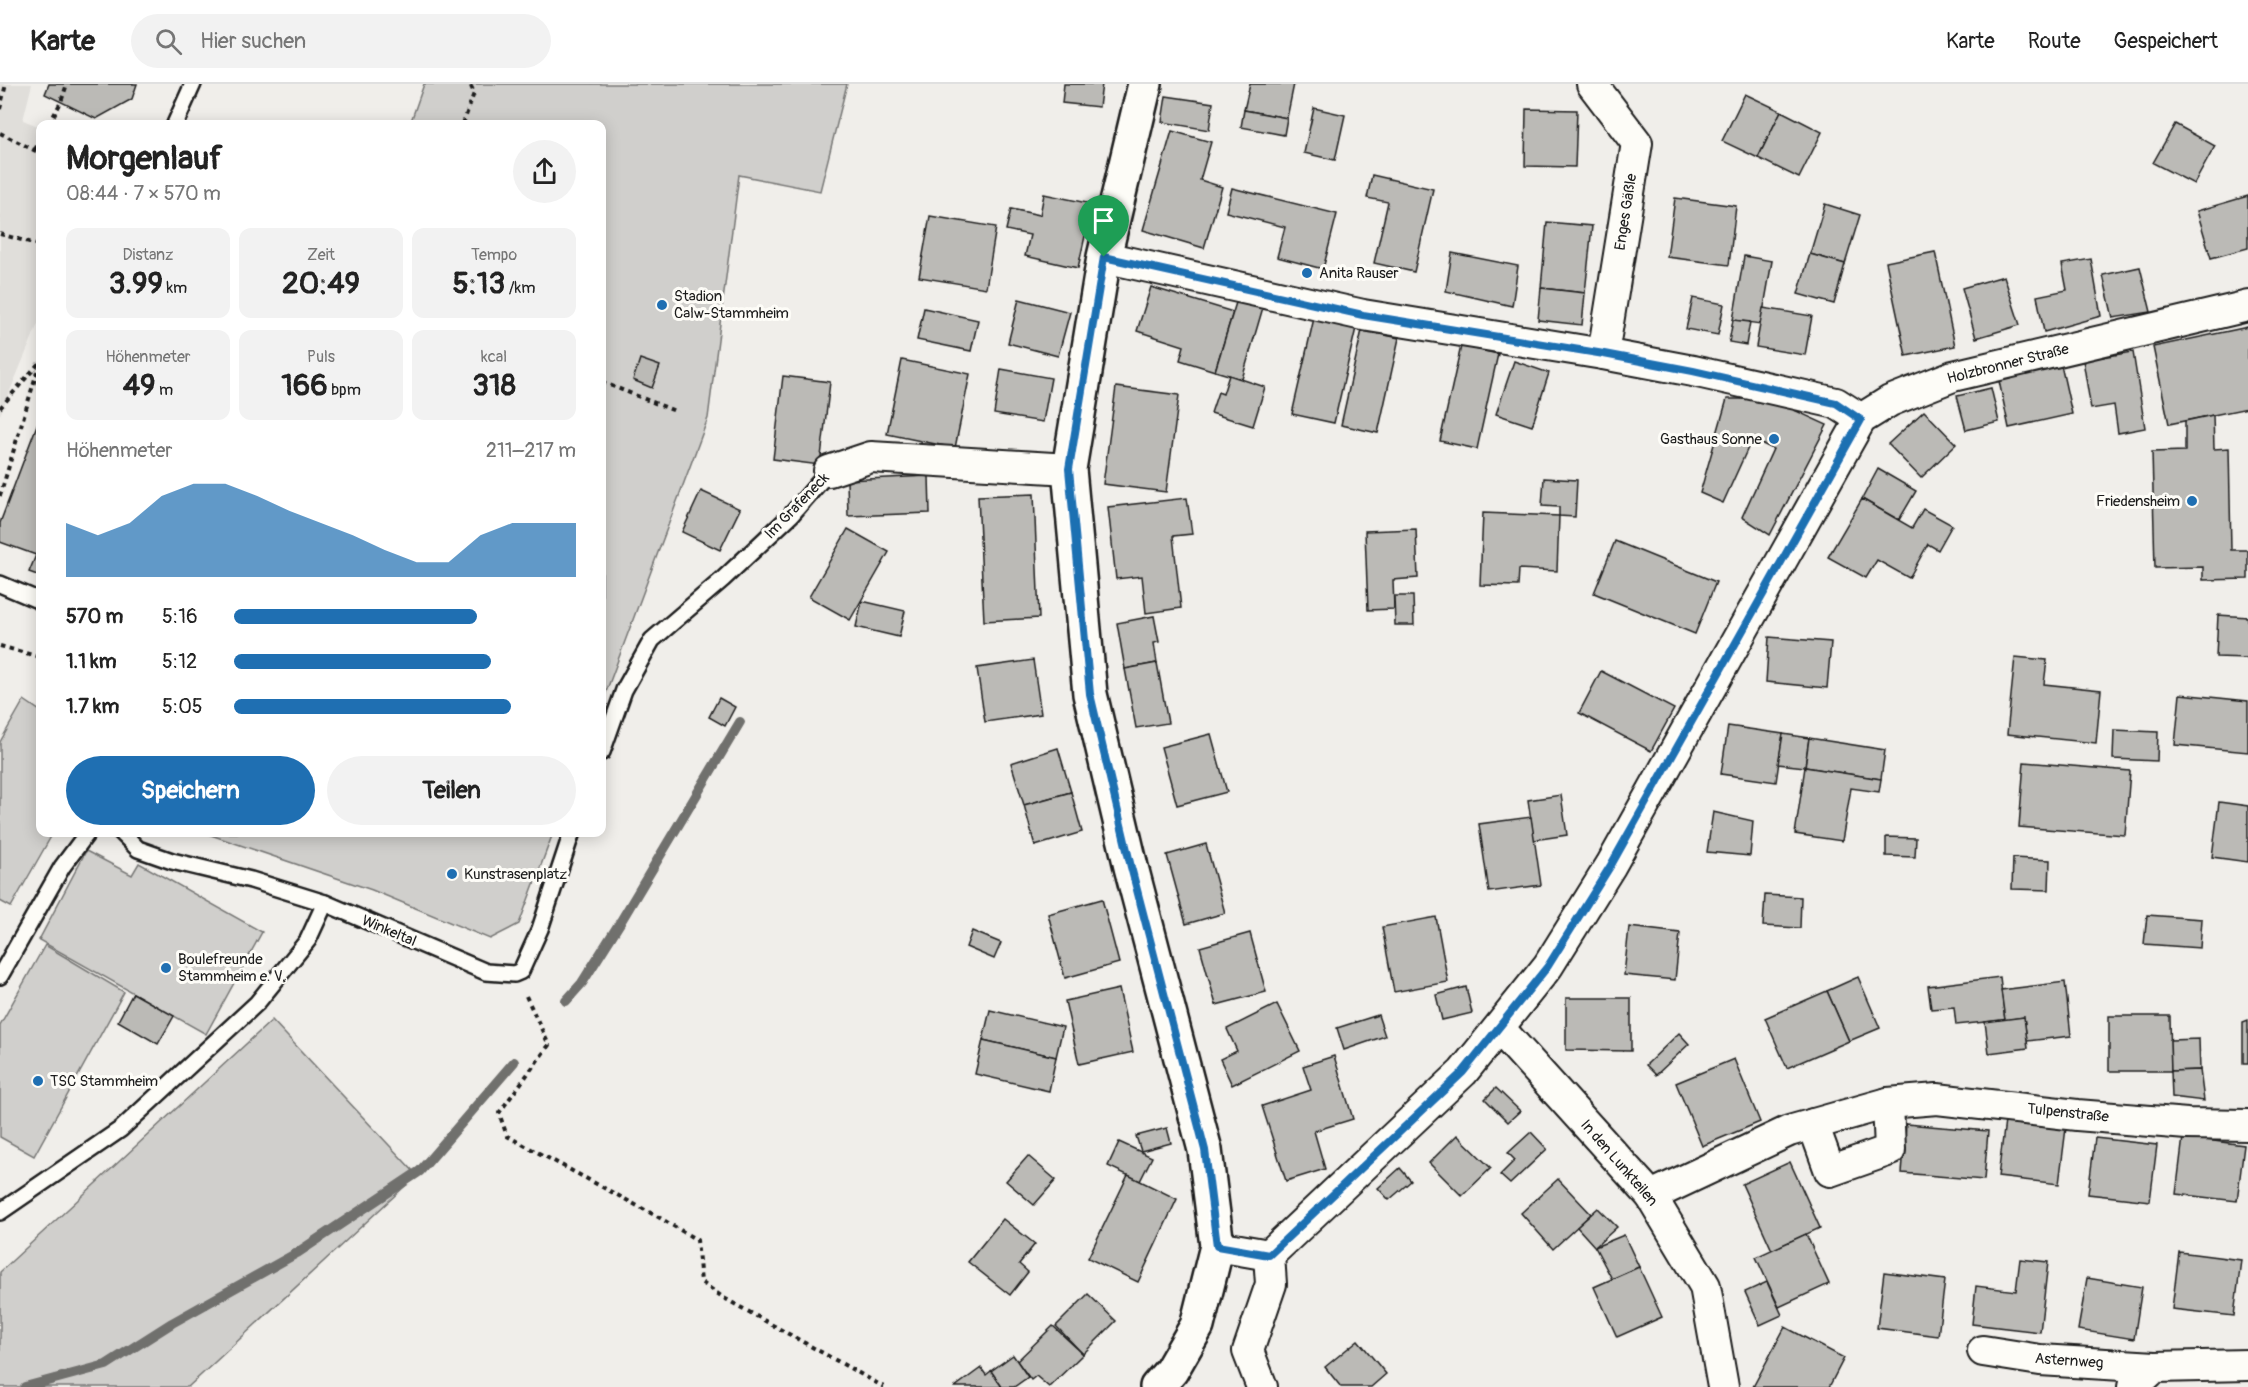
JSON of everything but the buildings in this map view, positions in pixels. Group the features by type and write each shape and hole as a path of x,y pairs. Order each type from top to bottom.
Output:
{"street":[{"path":"1145,84 1104,257 1069,469 1090,694 1131,867 1205,1150 1217,1246 1197,1326 1171,1371 1157,1387"},
{"name":"Enges Gäßle","path":"1592,84 1637,143 1604,354"},
{"path":"1104,257 1363,315 1604,354 1836,403 1861,420"},
{"name":"Holzbronner Straße","path":"1269,1255 1463,1072 1548,966 1611,865 1861,420 1890,401 1953,376 2248,306"},
{"name":"Im Grafeneck","path":"829,471 871,457 1069,469"},
{"name":"In den Lunkteilen","path":"1499,1028 1651,1196 1705,1286 1723,1387"},
{"name":"Tulpenstraße","path":"1651,1196 1789,1131 1888,1103 1937,1099 2077,1115 2187,1124 2248,1125"},
{"path":"1813,1124 1830,1172 1890,1150 1888,1103"},
{"path":"1217,1246 1269,1255 1271,1284 1248,1351 1262,1387"},
{"name":"Asternweg","path":"1983,1351 2040,1360 2155,1366 2248,1365"},
{"path":"2133,1387 2155,1366"}],"lane":[{"path":"177,120 193,84"},
{"name":"Im Grafeneck","path":"606,741 624,690 652,640 723,579 790,515 829,471"},
{"path":"0,584 36,599"},
{"path":"0,976 5,961 62,867 84,837"},
{"name":"Winkeltal","path":"126,837 138,849 172,861 251,880 325,903 486,972 514,974"},
{"path":"514,974 521,971 540,929 570,837"},
{"path":"0,1212 121,1128 257,1003 308,940 325,903"}],"path":[{"path":"0,109 6,84"},
{"path":"51,120 67,84"},
{"path":"464,120 474,93 470,84"},
{"path":"0,134 35,150"},
{"path":"0,234 36,244"},
{"path":"0,408 36,367"},
{"path":"0,496 36,375"},
{"path":"606,384 675,411"},
{"path":"0,646 36,656"},
{"path":"514,974 549,1045 499,1113 507,1136 697,1240 701,1282 884,1387"}],"shaded area":[{"path":"0,84 32,84 23,120 36,125 36,329 0,415"},
{"name":"Stadion Calw-Stammheim","path":"424,84 847,84 820,191 739,175 708,418 606,692 606,120 411,120"},
{"path":"24,700 36,708 36,837 51,837 11,907 0,901 0,742"},
{"path":"217,837 551,837 519,924 490,939 372,890"},
{"name":"Boulefreunde Stammheim e. V.","path":"86,851 132,875 139,863 262,932 206,1034 39,940"},
{"name":"TSC Stammheim","path":"45,945 124,992 34,1156 0,1137 0,1025"},
{"path":"272,1020 417,1175 188,1387 0,1387 0,1272"}],"waterway":[{"path":"566,1001 582,983 621,921 740,722"},
{"path":"25,1387 106,1365 172,1323 297,1253 420,1171 514,1062"}],"place":[{"name":"Anita Rauser","path":"1307,273"},
{"name":"Stadion Calw-Stammheim","path":"662,305"},
{"name":"Gasthaus Sonne","path":"1774,439"},
{"name":"Friedensheim","path":"2192,501"},
{"name":"Kunstrasenplatz","path":"452,874"},
{"name":"Boulefreunde Stammheim e. V.","path":"166,968"},
{"name":"TSC Stammheim","path":"38,1081"}],"route":[{"path":"1104,257 1363,315 1604,354 1693,371 1836,403 1861,420 1611,865 1548,966 1463,1072 1269,1255 1217,1246 1205,1150 1131,867 1090,694 1069,469 1104,257"}]}
